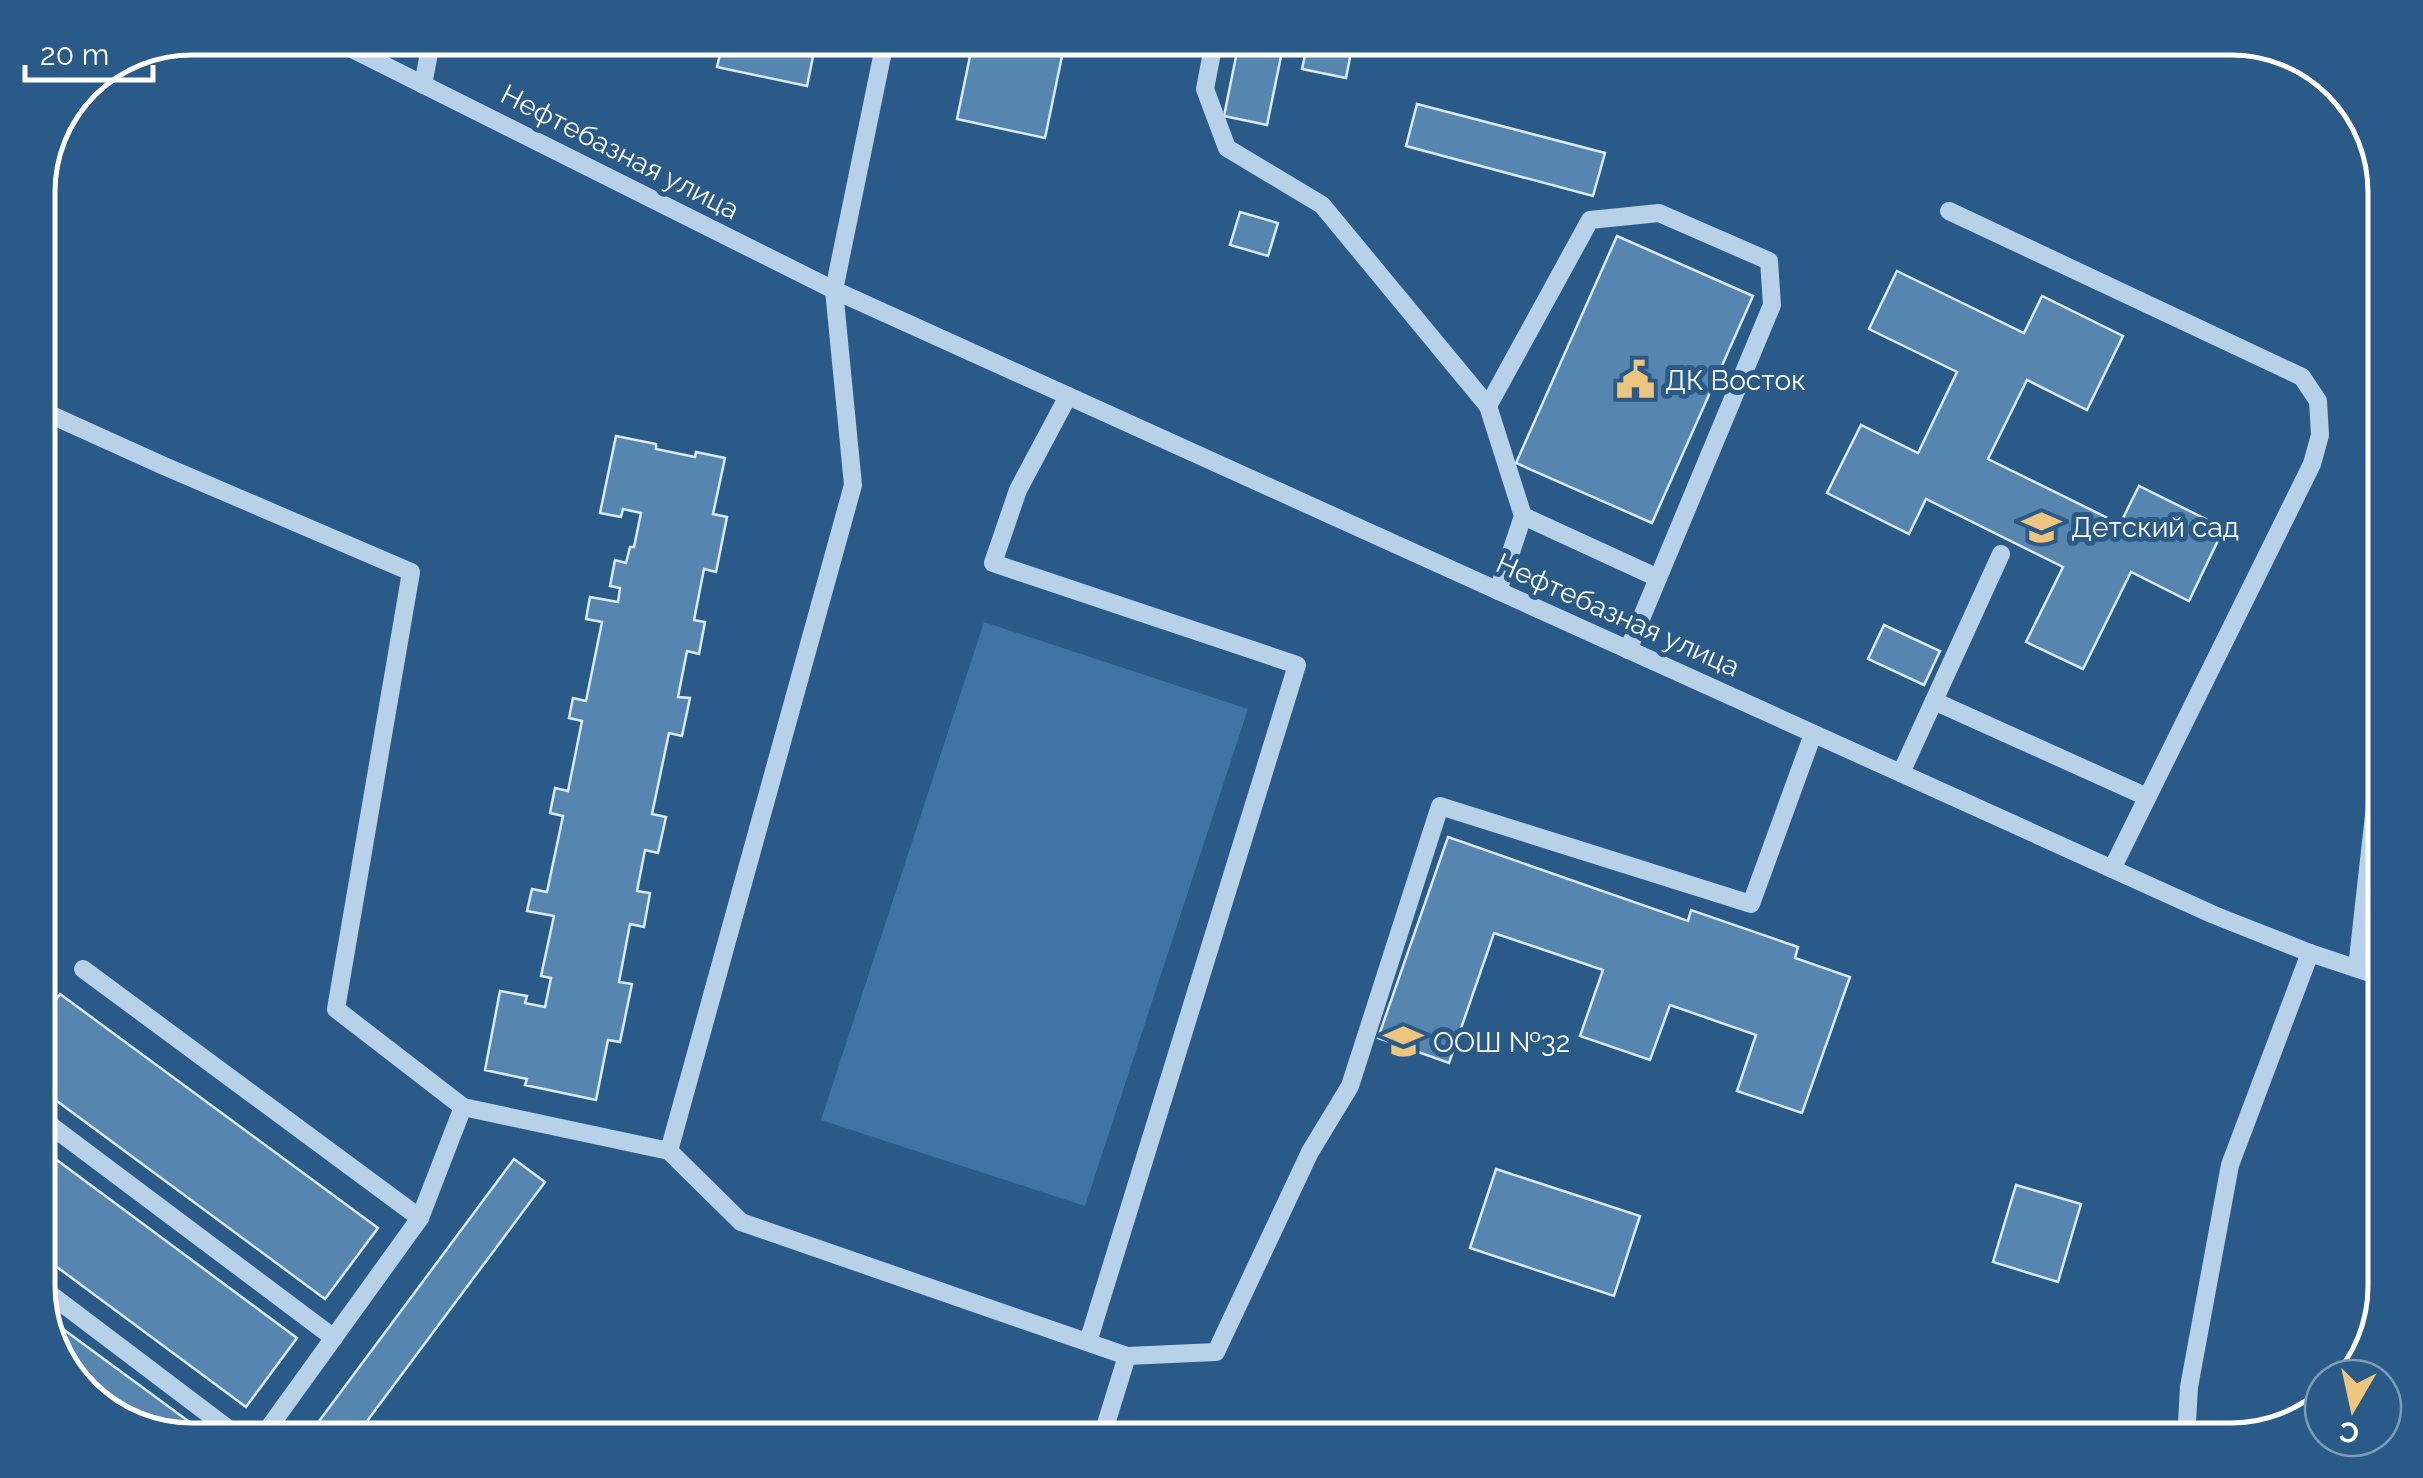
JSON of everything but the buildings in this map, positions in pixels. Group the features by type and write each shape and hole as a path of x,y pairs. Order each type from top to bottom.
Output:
{"street":[{"name":"Нефтебазная улица","path":"363,55 834,290 2214,915 2368,972"},
{"path":"422,84 428,55"},
{"path":"669,1151 853,486 834,290 882,55"},
{"path":"1212,55 1205,89 1227,148 1322,205 1488,406 1523,516 1498,591"},
{"path":"1949,211 2302,377 2318,400 2320,435 2312,464 2112,869"},
{"path":"1488,406 1590,220 1659,212 1769,261 1772,306 1628,650"},
{"path":"1068,396 1018,490 993,563 1297,666 1088,1342"},
{"path":"55,418 411,572 336,1009 463,1107 669,1151 742,1222 1127,1356 1216,1352 1310,1152 1350,1086 1440,806 1752,904 1814,734"},
{"path":"1523,516 1658,578"},
{"path":"1901,773 2001,554"},
{"path":"1934,700 2147,797"},
{"path":"2357,968 2368,869"},
{"path":"2187,1423 2189,1388 2230,1164 2310,953"},
{"path":"83,969 420,1218"},
{"path":"272,1423 420,1218 463,1107"},
{"path":"55,1129 334,1338"},
{"path":"56,1299 219,1423"},
{"path":"1107,1423 1127,1356"}],"shaded area":[{"path":"984,622 1248,709 1085,1206 821,1120"}],"place":[{"name":"ДК Восток","path":"1635,380"},
{"name":"Детский сад","path":"2041,527"},
{"name":"ООШ №32","path":"1403,1042"}]}
